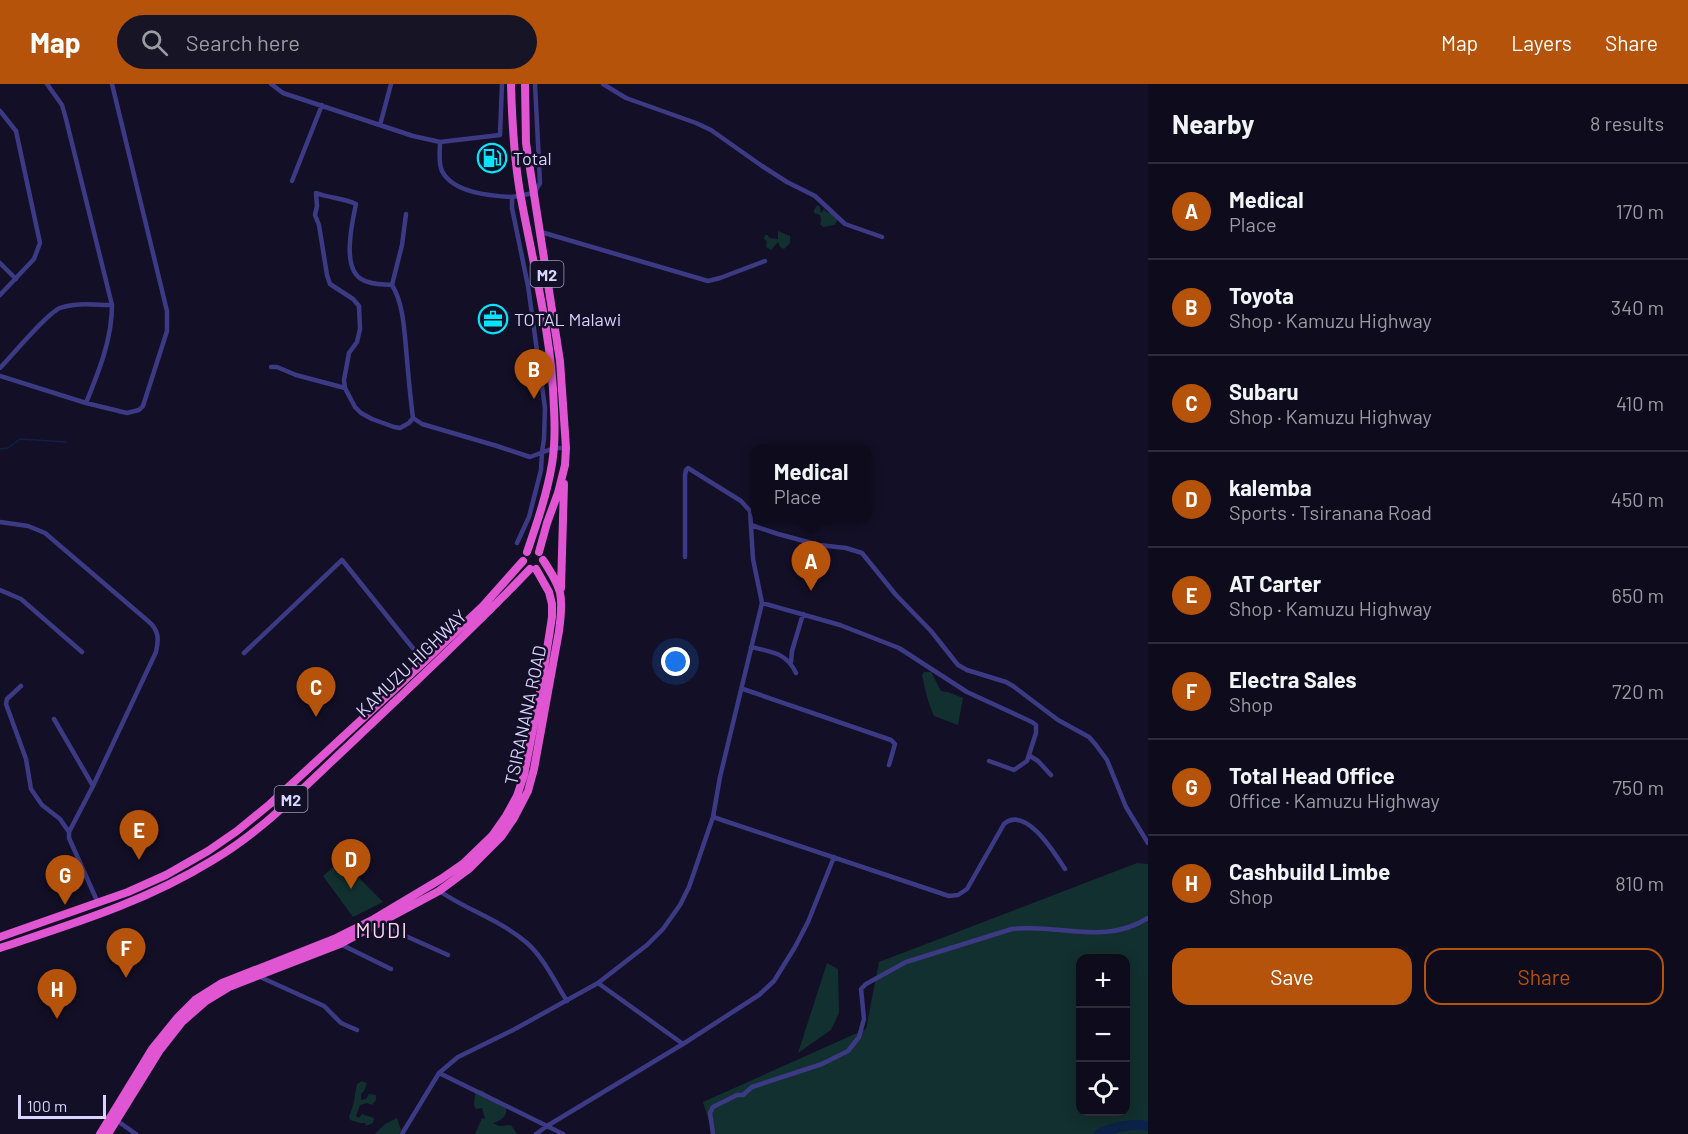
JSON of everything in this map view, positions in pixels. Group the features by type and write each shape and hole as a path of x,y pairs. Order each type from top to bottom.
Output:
{"highway":[{"name":"KAMUZU HIGHWAY","path":"0,937 128,892 166,875 237,831 270,804 483,606 525,556 552,463 554,398 542,302 516,196 511,84"},
{"name":"M2","path":"525,84 526,143 561,361 566,448 565,465 558,493 547,523 541,565 533,569"},
{"name":"TSIRANANA ROAD","path":"108,1134 160,1050 182,1022 206,1001 229,987 340,944 379,924 470,868 501,837 514,818 528,791 534,769 562,611 565,465"},
{"path":"533,569 527,567 525,556 533,550 541,556 561,590"},
{"name":"KAMUZU HIGHWAY","path":"0,948 132,903 171,885 244,840 277,812 533,569"},
{"name":"TSIRANANA ROAD","path":"100,1134 152,1049 171,1024 195,1000 222,983 334,939 436,888 492,836 517,796 524,775 552,617 551,595 533,569"}],"street":[{"path":"47,84 62,105 112,305 112,320 108,338 86,403"},
{"path":"0,376 86,403 127,413 139,410 143,406 168,326 166,303 112,84"},
{"path":"271,84 282,93 413,136 440,142 500,135 502,84"},
{"path":"380,124 391,84"},
{"path":"440,142 440,164 447,178 457,185 482,195 516,196 534,193 540,183 536,84"},
{"path":"603,84 626,98 711,130 762,166 814,196 845,224 882,237"},
{"path":"292,181 322,105"},
{"path":"0,111 16,131 40,238 36,256 0,295"},
{"path":"392,285 362,280 353,272 350,246 356,204 344,199 316,194 315,215 330,284 353,299 359,306 360,329 357,342 349,354 344,380 345,388 355,407 361,413 393,428 400,428 410,423 413,418 400,304 392,285 402,246 406,214"},
{"path":"516,196 512,208 528,286 545,408 541,470 529,517 518,543"},
{"path":"541,232 708,281 765,261"},
{"path":"0,263 16,279"},
{"path":"0,368 59,308 112,305"},
{"path":"271,367 345,388"},
{"path":"413,418 422,424 530,457 554,448 566,448"},
{"path":"402,1134 439,1073 458,1057 515,1029 598,983 647,945 672,919 690,887 713,817 720,777 762,603 753,559 750,511 745,504 688,468 685,475 685,557"},
{"path":"0,522 28,526 45,533 155,627 158,633 159,641 156,652 69,832 69,838 98,903"},
{"path":"751,525 819,545 846,548 862,553 896,596 931,632 958,665 1006,682 1058,720 1089,737 1107,760 1126,807 1148,843"},
{"path":"244,653 342,560 424,662"},
{"path":"0,590 21,599 82,652"},
{"path":"762,603 840,625 899,648 967,692 1032,722 1037,729 1027,761 1014,770 989,762"},
{"path":"796,673 791,662 792,651 803,614"},
{"path":"751,647 779,654 791,662"},
{"path":"21,686 7,699 6,704 26,759 31,789 42,805 60,819 69,832"},
{"path":"743,689 891,740 895,744 889,765"},
{"path":"54,719 93,786"},
{"path":"1030,756 1051,775"},
{"path":"713,817 949,896 967,889 1004,824 1013,819 1018,819 1040,835 1065,869"},
{"path":"536,1134 759,995 774,981 795,947 808,922 834,857"},
{"path":"436,888 526,942 536,951 567,1001"},
{"path":"713,1134 710,1113 713,1107 737,1095 743,1095 752,1087 822,1064 848,1051 859,1037 864,1019 861,989 906,962 1012,929 1028,927 1095,933 1115,932 1148,918"},
{"path":"379,924 448,955"},
{"path":"340,944 391,969"},
{"path":"258,976 324,1006 341,1023 357,1030"},
{"path":"598,983 683,1044"},
{"path":"439,1073 563,1134"},
{"path":"116,1120 136,1134"}],"green space":[{"path":"817,205 821,213 824,209 836,216 835,225 823,227 820,224 820,215 814,213"},
{"path":"778,231 790,236 790,243 784,249 778,242 771,250 766,247 765,235 778,239"},
{"path":"924,672 931,672 941,691 963,698 958,725 934,716 924,685 922,675"},
{"path":"341,860 383,902 353,917 323,876"},
{"path":"1137,863 1148,864 1148,1134 713,1134 703,1102 866,1029 879,962"},
{"path":"827,963 838,969 839,1013 831,1030 798,1053"},
{"path":"362,1081 367,1083 361,1094 361,1100 366,1099 369,1094 376,1095 376,1100 372,1105 367,1103 360,1105 356,1116 359,1118 362,1114 374,1118 373,1123 366,1126 365,1123 350,1120 349,1116 357,1084"},
{"path":"479,1090 487,1094 487,1100 496,1098 506,1108 502,1119 493,1123 499,1126 511,1125 517,1134 475,1134 482,1118 485,1119 482,1108 476,1109 474,1105 475,1093"},
{"path":"397,1118 401,1130 399,1134 375,1134 385,1124"}],"waterway":[{"path":"0,449 8,448 20,439 66,442"},
{"name":"MUDI","path":"1099,1134 1123,1126 1148,1126"}],"place":[{"name":"Total","path":"492,158"},
{"name":"TOTAL Malawi","path":"493,319"},
{"name":"Toyota","path":"534,399"},
{"name":"Medical","path":"811,591"},
{"name":"Subaru","path":"316,717"},
{"name":"AT Carter","path":"139,860"},
{"name":"kalemba","path":"351,889"},
{"name":"Total Head Office","path":"65,905"},
{"name":"Electra Sales","path":"126,978"},
{"name":"Cashbuild Limbe","path":"57,1019"}],"district":[{"name":"MUDI","path":"382,929"}]}
